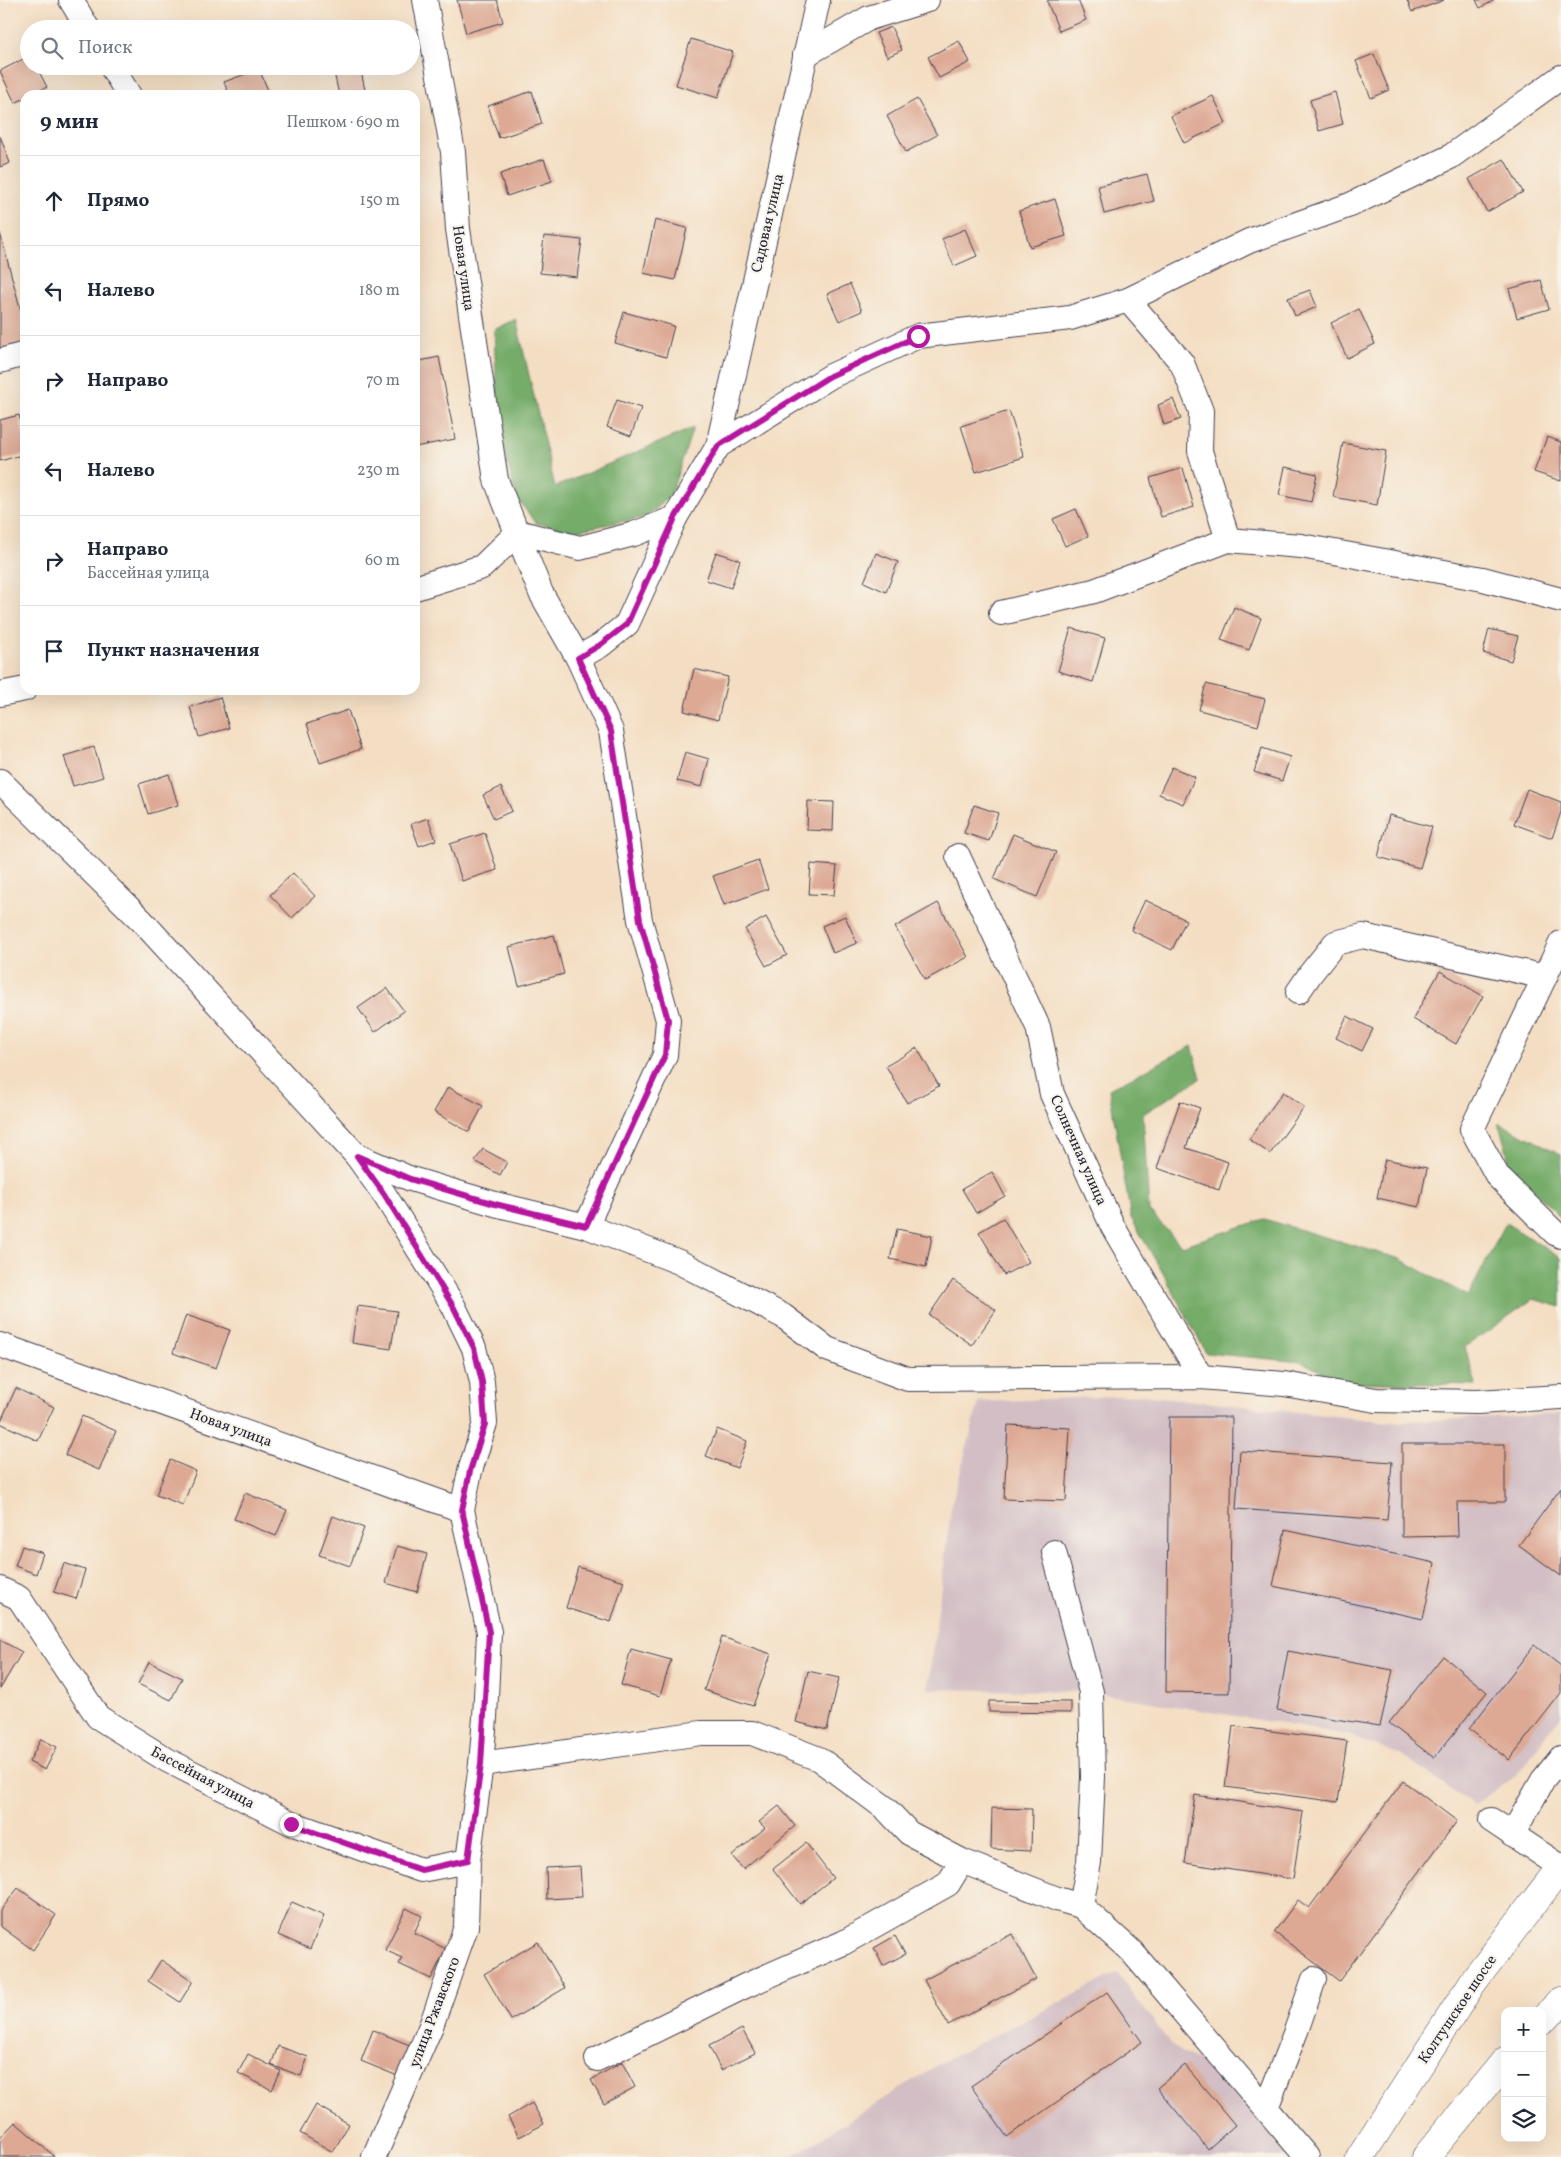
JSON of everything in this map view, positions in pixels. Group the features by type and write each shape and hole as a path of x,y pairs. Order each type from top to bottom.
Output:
{"main road":[{"name":"Колтушское шоссе","path":"1360,2157 1473,1982 1561,1867"},
{"path":"1546,2017 1561,2001"},
{"path":"1426,2157 1501,2066"}],"street":[{"path":"71,0 83,20"},
{"name":"Новая улица","path":"425,0 453,152 458,229 496,480 541,593 578,658 611,731 640,920 668,1020 665,1055 586,1226"},
{"name":"Садовая улица","path":"718,446 818,0"},
{"path":"805,55 869,18 927,0"},
{"path":"117,75 126,90"},
{"path":"578,658 600,645 627,624 675,518 718,446 830,376 918,336 1070,318 1128,300 1249,241 1350,205 1450,157 1561,77"},
{"path":"1128,300 1182,363 1201,411 1200,451 1228,540"},
{"path":"0,361 20,355"},
{"path":"420,586 482,567 518,532 580,548 634,534 675,518"},
{"path":"1002,612 1094,591 1228,540 1301,546 1483,579 1561,600"},
{"path":"0,694 20,690"},
{"path":"0,781 142,921 357,1156 384,1194 453,1306 474,1348 482,1382 485,1424 470,1471 462,1510"},
{"name":"Солнечная улица","path":"958,856 1038,1027 1052,1094 1113,1227 1201,1377"},
{"path":"1298,992 1310,972 1335,943 1363,936 1545,977"},
{"path":"1561,943 1472,1129 1498,1177 1554,1233 1561,1236"},
{"path":"357,1156 410,1179 495,1204 586,1226 679,1262 783,1316 827,1349 908,1379 1201,1377 1284,1384 1376,1400 1476,1402 1561,1397"},
{"name":"Новая улица","path":"0,1345 462,1510"},
{"name":"улица Ржавского","path":"374,2157 431,2026 466,1927 468,1860 481,1764 489,1632 462,1510"},
{"path":"1054,1552 1091,1692 1093,1777 1089,1862 1081,1906"},
{"name":"Бассейная улица","path":"0,1589 19,1598 98,1717 167,1760 291,1824 421,1870 468,1860"},
{"path":"481,1764 701,1733 752,1733 819,1759 885,1808 909,1833 962,1861 1057,1899 1081,1906 1132,1952 1307,2157"},
{"path":"1512,1835 1543,1780 1561,1758"},
{"path":"1492,1820 1561,1867"},
{"path":"597,2059 745,1986 843,1943 948,1884 962,1861"},
{"path":"1266,2108 1314,1979"}],"shaded area":[{"path":"1142,1395 1390,1422 1561,1414 1561,1716 1517,1775 1474,1805 1400,1755 1349,1735 1091,1692 928,1689 952,1502 979,1402"},
{"path":"1117,1973 1173,2047 1223,2073 1288,2157 791,2157 937,2065"}],"green space":[{"path":"516,319 555,487 693,428 670,497 646,517 574,531 536,523 517,499 498,427 494,330"},
{"path":"1192,1046 1201,1078 1143,1114 1149,1211 1182,1246 1264,1219 1400,1259 1468,1296 1506,1223 1561,1258 1561,1307 1533,1299 1465,1347 1476,1385 1342,1382 1302,1362 1206,1353 1131,1218 1109,1089"},
{"path":"1499,1123 1561,1154 1561,1218 1511,1168"}],"building":[{"path":"457,0 497,0 503,22 466,33"},
{"path":"1078,0 1086,20 1059,31 1047,1"},
{"path":"1407,0 1444,0 1412,12"},
{"path":"1476,0 1495,0 1480,8"},
{"path":"891,27 902,50 887,57 876,33"},
{"path":"691,39 733,52 718,98 676,85"},
{"path":"959,41 970,62 939,78 928,57"},
{"path":"1374,54 1389,90 1371,98 1356,61"},
{"path":"20,61 20,75 41,75 47,87 41,90 20,90 20,100 15,103 0,71"},
{"path":"243,75 262,75 268,90 227,90 224,82"},
{"path":"335,75 362,75 365,90 338,90"},
{"path":"532,91 542,124 499,138 488,106"},
{"path":"1335,92 1343,124 1319,131 1310,100"},
{"path":"1213,96 1226,123 1184,143 1171,116"},
{"path":"917,99 937,135 906,152 887,116"},
{"path":"0,136 10,163 0,167"},
{"path":"544,159 552,181 507,196 500,174"},
{"path":"1504,159 1523,192 1487,212 1469,179"},
{"path":"1147,174 1154,201 1104,214 1098,186"},
{"path":"1055,199 1066,236 1030,247 1019,211"},
{"path":"655,220 687,228 675,280 643,273"},
{"path":"965,229 977,256 954,266 942,239"},
{"path":"0,233 20,307 20,346 0,351"},
{"path":"544,236 582,240 577,277 540,273"},
{"path":"1541,280 1549,309 1517,318 1509,289"},
{"path":"850,284 862,311 839,321 827,294"},
{"path":"1310,290 1317,307 1295,316 1288,298"},
{"path":"1359,309 1375,344 1347,358 1331,323"},
{"path":"624,312 674,326 666,357 615,343"},
{"path":"439,357 455,439 420,446 420,361"},
{"path":"1173,399 1181,419 1164,425 1158,405"},
{"path":"617,400 641,408 631,436 607,427"},
{"path":"1009,411 1024,457 976,472 961,426"},
{"path":"19,415 20,419 20,455 0,461 0,420"},
{"path":"1547,437 1561,442 1561,481 1534,472"},
{"path":"1343,443 1386,451 1377,505 1333,497"},
{"path":"1285,467 1317,474 1311,502 1279,495"},
{"path":"1183,468 1194,507 1161,517 1150,478"},
{"path":"1076,509 1088,536 1065,546 1053,519"},
{"path":"716,552 740,560 731,588 706,580"},
{"path":"876,553 898,562 886,592 864,582"},
{"path":"1234,607 1261,618 1249,650 1221,640"},
{"path":"1071,628 1105,638 1093,682 1058,671"},
{"path":"1489,629 1518,636 1511,661 1483,653"},
{"path":"694,669 728,677 718,720 684,711"},
{"path":"1206,684 1265,699 1258,726 1199,710"},
{"path":"220,697 229,728 199,737 190,707"},
{"path":"348,710 361,749 320,763 307,724"},
{"path":"94,747 103,777 73,786 64,756"},
{"path":"1262,748 1290,757 1282,781 1254,772"},
{"path":"685,752 709,759 702,787 677,781"},
{"path":"1172,767 1195,777 1183,804 1159,794"},
{"path":"169,774 178,805 148,814 139,784"},
{"path":"501,787 512,811 494,819 483,795"},
{"path":"1527,789 1561,802 1561,812 1552,838 1514,824"},
{"path":"808,801 834,802 833,831 807,830"},
{"path":"974,805 998,813 989,841 964,833"},
{"path":"1389,815 1432,827 1420,868 1378,857"},
{"path":"428,818 436,840 419,846 411,824"},
{"path":"485,833 497,870 462,881 450,844"},
{"path":"1013,834 1056,852 1037,897 994,879"},
{"path":"758,860 768,889 724,905 713,876"},
{"path":"811,864 837,866 834,895 809,894"},
{"path":"293,873 315,896 292,918 270,895"},
{"path":"1145,900 1186,920 1172,950 1131,930"},
{"path":"938,903 968,957 925,980 895,927"},
{"path":"845,916 857,943 833,953 822,926"},
{"path":"766,917 787,955 766,966 745,929"},
{"path":"554,935 564,974 519,986 509,947"},
{"path":"1440,971 1483,996 1456,1044 1413,1019"},
{"path":"387,988 404,1011 375,1032 358,1008"},
{"path":"1347,1016 1373,1029 1362,1051 1336,1038"},
{"path":"917,1048 939,1086 907,1103 886,1066"},
{"path":"448,1087 483,1106 469,1132 434,1112"},
{"path":"1283,1092 1304,1107 1270,1154 1249,1139"},
{"path":"1180,1101 1200,1108 1186,1148 1228,1162 1219,1190 1157,1168"},
{"path":"483,1149 507,1162 500,1175 475,1161"},
{"path":"1385,1159 1427,1168 1419,1207 1377,1198"},
{"path":"992,1172 1005,1196 976,1213 962,1189"},
{"path":"1003,1218 1029,1262 1004,1275 979,1232"},
{"path":"897,1229 932,1236 926,1267 890,1259"},
{"path":"953,1280 996,1310 972,1345 929,1315"},
{"path":"357,1306 397,1311 391,1349 352,1343"},
{"path":"186,1315 230,1330 216,1368 173,1353"},
{"path":"16,1388 54,1407 38,1441 0,1423"},
{"path":"82,1416 116,1431 99,1470 65,1455"},
{"path":"1169,1417 1232,1417 1229,1693 1166,1692"},
{"path":"1008,1425 1070,1428 1066,1501 1004,1499"},
{"path":"717,1429 747,1441 737,1468 706,1456"},
{"path":"1402,1444 1505,1444 1505,1502 1457,1502 1458,1536 1402,1537"},
{"path":"1240,1451 1392,1462 1387,1520 1236,1509"},
{"path":"170,1460 196,1471 183,1505 156,1495"},
{"path":"1561,1488 1561,1576 1519,1545"},
{"path":"245,1493 287,1510 276,1536 234,1519"},
{"path":"333,1516 364,1528 350,1566 319,1555"},
{"path":"1285,1530 1435,1563 1423,1619 1273,1586"},
{"path":"22,1546 43,1553 36,1574 15,1566"},
{"path":"397,1546 427,1554 417,1592 386,1583"},
{"path":"64,1563 85,1570 76,1599 54,1592"},
{"path":"578,1567 624,1581 611,1622 566,1608"},
{"path":"722,1637 771,1654 753,1706 704,1690"},
{"path":"0,1640 22,1652 0,1689"},
{"path":"1534,1645 1561,1666 1561,1693 1509,1760 1469,1729"},
{"path":"631,1649 671,1660 660,1696 621,1685"},
{"path":"1288,1651 1393,1670 1380,1726 1277,1710"},
{"path":"1443,1656 1487,1692 1434,1758 1389,1723"},
{"path":"149,1662 182,1678 171,1700 138,1684"},
{"path":"808,1671 839,1678 827,1730 796,1722"},
{"path":"989,1701 1071,1702 1071,1713 989,1712"},
{"path":"1233,1726 1347,1741 1338,1802 1225,1787"},
{"path":"41,1739 57,1747 45,1770 29,1762"},
{"path":"1403,1781 1457,1821 1339,1981 1274,1932 1298,1900 1309,1908"},
{"path":"1195,1795 1303,1812 1293,1879 1185,1863"},
{"path":"779,1806 795,1826 743,1869 732,1856 765,1828 759,1822"},
{"path":"992,1808 1032,1809 1031,1851 991,1849"},
{"path":"806,1843 833,1878 800,1904 773,1869"},
{"path":"580,1866 582,1897 547,1899 546,1868"},
{"path":"18,1888 56,1915 33,1950 0,1926 0,1911"},
{"path":"292,1902 324,1916 310,1949 278,1935"},
{"path":"406,1908 422,1916 414,1933 446,1949 431,1979 399,1964 402,1958 385,1950"},
{"path":"1012,1934 1036,1979 948,2025 924,1980"},
{"path":"895,1936 905,1954 883,1966 874,1948"},
{"path":"538,1942 565,1988 511,2020 484,1974"},
{"path":"161,1960 193,1981 180,2002 148,1981"},
{"path":"1107,1992 1142,2042 1007,2137 971,2086"},
{"path":"742,2029 755,2053 721,2070 709,2046"},
{"path":"373,2030 412,2046 400,2077 361,2061"},
{"path":"278,2046 308,2057 301,2076 271,2065"},
{"path":"248,2054 281,2071 272,2090 238,2073"},
{"path":"622,2062 635,2087 604,2104 591,2080"},
{"path":"1185,2065 1235,2125 1208,2149 1157,2088"},
{"path":"532,2103 544,2124 519,2137 508,2117"},
{"path":"316,2105 349,2124 333,2152 300,2133"},
{"path":"15,2122 55,2157 0,2157 0,2138"}],"route":[{"path":"291,1824 421,1870 468,1860 481,1764 489,1632 462,1510 470,1471 485,1424 482,1382 474,1348 453,1306 384,1194 357,1156 410,1179 495,1204 586,1226 665,1055 668,1020 640,920 611,731 578,658 600,645 627,624 675,518 718,446 830,376 918,336"}]}
